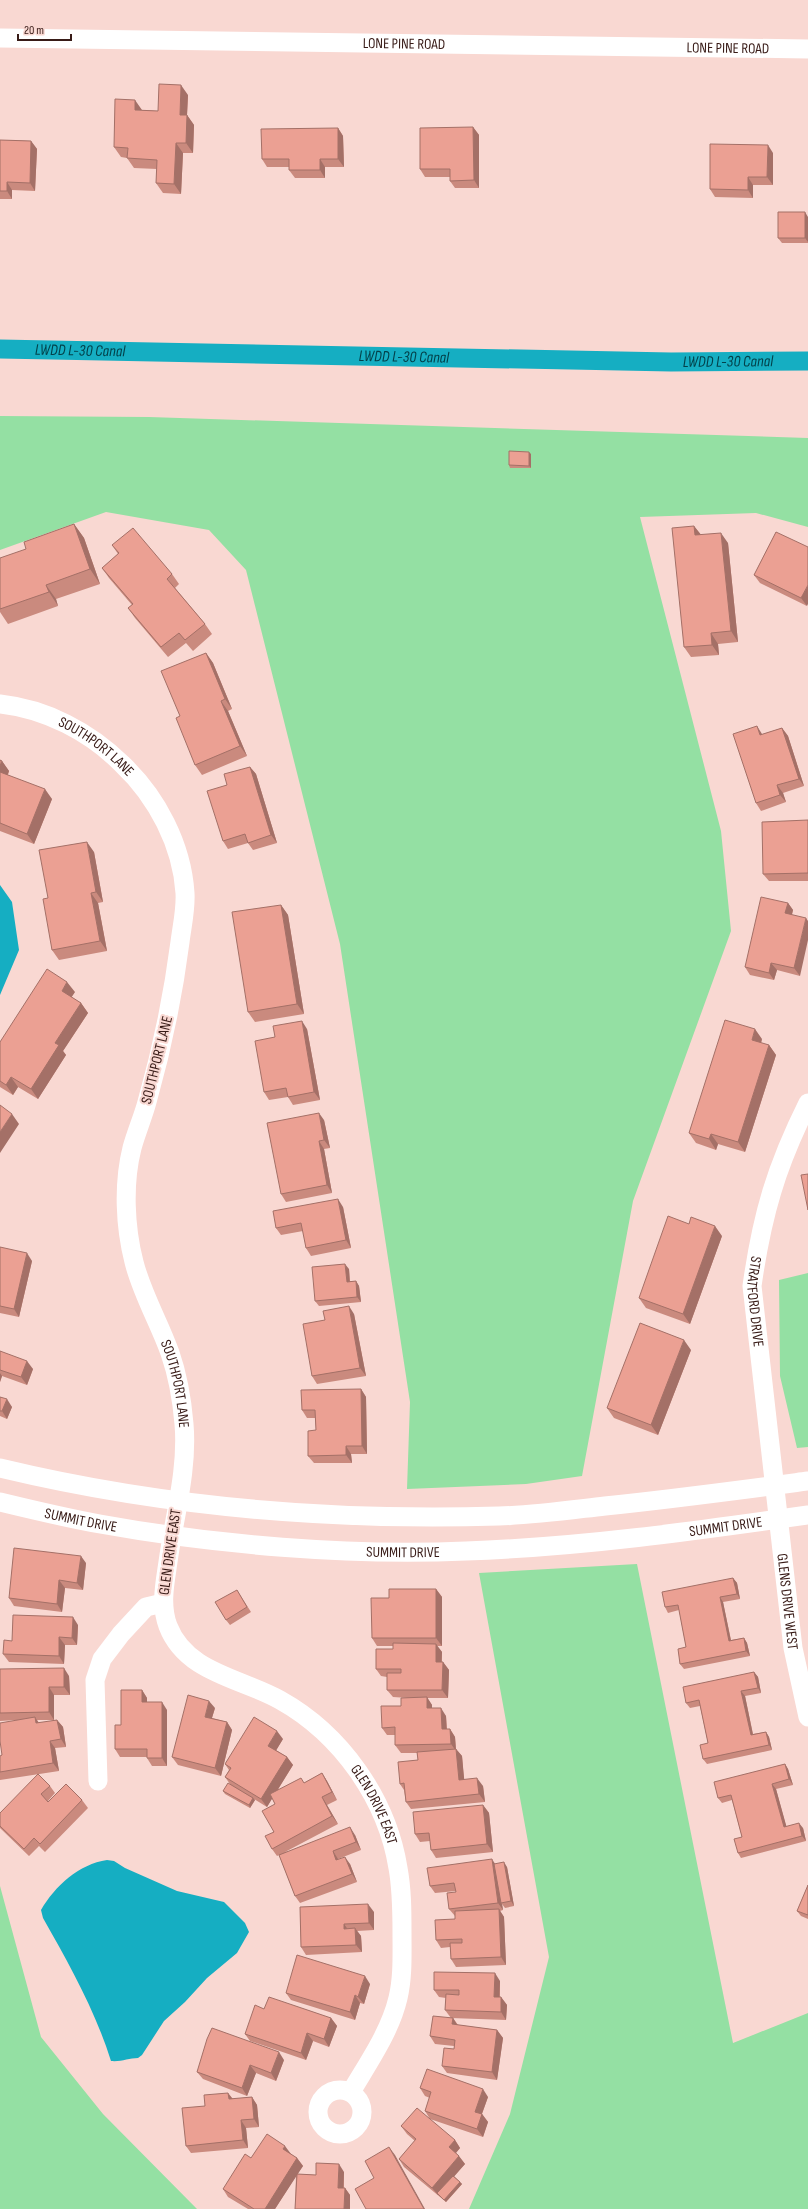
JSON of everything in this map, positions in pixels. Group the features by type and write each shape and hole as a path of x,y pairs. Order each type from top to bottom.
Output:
{"street":[{"name":"LONE PINE ROAD","path":"0,38 808,49"},
{"name":"SOUTHPORT LANE","path":"0,704 32,711 60,721 86,735 110,752 131,772 150,796 170,835 180,863 185,892 177,969 165,1033 147,1104 132,1150 127,1200 128,1224 134,1260 145,1296 170,1354 180,1390 184,1427 184,1452 177,1501"},
{"name":"STRATFORD DRIVE","path":"774,1486 752,1286 759,1236 772,1188 789,1142 808,1103"},
{"path":"0,1468 177,1501 284,1511 411,1517 501,1516 651,1501 808,1481"},
{"name":"GLENS DRIVE WEST","path":"774,1486 793,1648 808,1717"},
{"name":"GLEN DRIVE EAST","path":"177,1501 163,1603 169,1629 184,1652 203,1668 253,1687 282,1701 308,1718 332,1740 352,1763 370,1790 384,1818 398,1864 402,1895 403,1971 394,2011 384,2034 351,2092"},
{"name":"SUMMIT DRIVE","path":"0,1502 98,1524 172,1536 320,1549 465,1551 554,1546 622,1539 808,1515"},
{"name":"GLEN DRIVE EAST","path":"98,1781 95,1680 102,1659 121,1634 146,1607 163,1603"}],"green space":[{"path":"0,416 149,417 808,438 808,527 756,513 640,517 721,831 731,931 633,1201 582,1476 526,1484 407,1489 410,1402 340,944 246,570 209,530 106,512 0,550"},
{"path":"808,1273 808,1447 797,1448 780,1376 779,1280"},
{"path":"637,1564 733,2043 808,2013 808,2209 469,2209 510,2114 549,1957 479,1573"},
{"path":"0,1886 41,2037 103,2114 197,2209 0,2209"}],"water":[{"path":"0,885 12,902 19,950 0,995"},
{"path":"107,1860 114,1861 125,1868 177,1891 224,1902 245,1923 249,1932 237,1953 207,1978 185,2002 164,2021 142,2055 138,2058 115,2061 111,2061 105,2042 89,2005 72,1970 43,1918 41,1910 53,1893 78,1871 97,1862"}],"building":[{"path":"159,84 181,85 180,115 187,115 186,143 176,143 174,184 156,183 157,160 127,158 128,148 114,147 115,99 135,100 135,110 158,111"},
{"path":"473,127 474,180 450,181 450,169 420,169 420,128"},
{"path":"338,128 338,159 320,159 320,170 289,170 289,159 262,159 261,129"},
{"path":"0,140 31,141 30,183 7,182 7,191 0,191"},
{"path":"710,144 768,145 767,177 748,177 748,190 710,189"},
{"path":"778,212 805,212 805,238 778,238"},
{"path":"509,451 529,452 529,466 509,465"},
{"path":"74,524 90,569 46,585 49,592 0,609 0,558 26,549 24,542"},
{"path":"694,526 695,535 721,533 731,631 711,633 712,645 684,647 672,528"},
{"path":"133,528 172,574 167,579 205,624 185,640 179,633 161,647 128,608 133,604 102,568 119,553 112,545"},
{"path":"776,532 808,547 808,585 801,598 754,575"},
{"path":"206,653 225,699 221,701 240,746 195,765 176,718 180,716 161,671"},
{"path":"757,726 760,735 782,728 799,779 777,785 780,795 756,803 733,734"},
{"path":"250,767 271,835 248,843 245,834 223,841 207,791 227,785 224,774"},
{"path":"0,772 45,789 27,834 0,823"},
{"path":"808,820 808,873 763,874 762,822"},
{"path":"87,842 96,892 91,893 100,941 52,950 43,899 48,898 39,850"},
{"path":"761,897 788,903 785,913 806,918 794,968 771,963 769,973 745,967"},
{"path":"281,905 297,1004 248,1012 232,912"},
{"path":"47,969 67,982 62,991 81,1003 55,1043 59,1045 31,1089 11,1077 6,1085 0,1081 0,1042"},
{"path":"725,1020 755,1029 752,1040 769,1045 738,1142 711,1134 709,1139 689,1133"},
{"path":"302,1021 314,1092 288,1097 286,1088 264,1092 255,1041 275,1037 273,1026"},
{"path":"0,1105 12,1114 0,1132"},
{"path":"319,1113 324,1140 319,1141 327,1185 281,1194 267,1123"},
{"path":"808,1174 808,1210 801,1175"},
{"path":"338,1199 346,1240 306,1248 301,1223 276,1228 273,1211"},
{"path":"668,1216 689,1224 691,1217 715,1226 683,1314 639,1298"},
{"path":"0,1247 27,1253 14,1309 0,1306"},
{"path":"345,1264 347,1282 356,1281 357,1297 315,1301 312,1267"},
{"path":"349,1306 360,1368 312,1376 303,1324 325,1320 323,1311"},
{"path":"640,1323 684,1340 651,1425 607,1408"},
{"path":"0,1351 27,1361 21,1377 0,1370"},
{"path":"361,1389 362,1446 346,1446 346,1455 308,1456 308,1431 316,1430 315,1410 302,1410 301,1390"},
{"path":"0,1397 7,1399 2,1411 0,1411"},
{"path":"14,1548 81,1556 77,1583 59,1580 57,1604 9,1598"},
{"path":"733,1578 737,1594 720,1597 729,1641 744,1638 746,1651 680,1664 678,1649 686,1647 678,1605 665,1607 662,1592"},
{"path":"389,1589 436,1589 436,1638 372,1638 371,1598 389,1598"},
{"path":"237,1590 247,1607 226,1620 215,1602"},
{"path":"13,1615 73,1617 72,1638 59,1637 59,1656 3,1654 4,1640 12,1641"},
{"path":"393,1643 436,1644 436,1662 443,1662 442,1690 387,1690 387,1673 401,1673 401,1669 376,1669 376,1649 393,1649"},
{"path":"64,1668 64,1687 49,1687 49,1712 0,1713 0,1669"},
{"path":"754,1672 758,1688 741,1691 751,1735 766,1732 769,1745 703,1759 700,1745 708,1743 699,1700 686,1703 683,1687"},
{"path":"121,1690 142,1690 142,1702 162,1702 162,1758 147,1758 147,1749 115,1749 115,1725 121,1725"},
{"path":"188,1695 209,1701 205,1717 227,1722 215,1768 172,1757"},
{"path":"427,1697 427,1708 441,1708 442,1729 450,1729 451,1744 395,1745 395,1727 382,1728 381,1706 401,1706 401,1698"},
{"path":"35,1717 36,1723 57,1720 61,1739 50,1741 53,1763 0,1772 0,1756 2,1755 0,1723"},
{"path":"254,1717 277,1731 268,1746 287,1757 261,1799 225,1777 231,1768 225,1764"},
{"path":"456,1749 459,1780 477,1778 479,1794 406,1802 404,1783 400,1784 398,1762 418,1760 417,1752"},
{"path":"785,1764 789,1779 772,1784 784,1827 799,1823 802,1836 738,1853 734,1839 742,1837 731,1795 718,1798 714,1782"},
{"path":"322,1773 332,1792 322,1797 332,1816 272,1849 265,1836 274,1832 262,1811 275,1804 270,1794 301,1778 304,1783"},
{"path":"38,1774 50,1786 41,1794 48,1802 66,1784 82,1800 40,1844 34,1838 24,1849 0,1826 0,1813"},
{"path":"228,1783 253,1798 249,1805 223,1791"},
{"path":"483,1805 487,1844 431,1850 429,1833 415,1834 413,1812"},
{"path":"350,1827 356,1842 333,1851 336,1860 345,1857 352,1874 295,1896 279,1855"},
{"path":"492,1859 498,1903 449,1909 447,1893 456,1892 454,1883 430,1886 427,1868"},
{"path":"504,1862 511,1901 501,1903 494,1864"},
{"path":"808,1885 808,1915 797,1911"},
{"path":"368,1904 369,1923 344,1924 344,1929 355,1928 356,1945 301,1947 300,1907"},
{"path":"499,1909 501,1957 451,1959 450,1943 462,1943 462,1939 436,1940 435,1920 455,1919 455,1911"},
{"path":"297,1955 365,1976 358,1997 355,1995 350,2012 286,1993"},
{"path":"434,1972 495,1973 494,1997 501,1997 501,2012 445,2010 446,1994 459,1995 459,1990 434,1990"},
{"path":"269,1997 331,2018 324,2039 307,2033 301,2053 245,2034 255,2005 264,2009"},
{"path":"433,2016 453,2018 452,2024 497,2030 492,2072 442,2066 444,2048 454,2049 455,2040 430,2036"},
{"path":"212,2028 279,2052 271,2073 250,2065 242,2088 197,2072"},
{"path":"427,2069 483,2089 475,2112 482,2114 477,2129 425,2111 431,2092 420,2088"},
{"path":"228,2093 229,2099 252,2097 254,2119 241,2120 243,2140 186,2146 182,2108 205,2106 204,2095"},
{"path":"417,2108 455,2140 449,2147 459,2156 432,2188 399,2159 416,2139 401,2126"},
{"path":"267,2134 285,2146 283,2149 297,2158 265,2209 254,2209 223,2189 245,2154 251,2158"},
{"path":"389,2147 424,2209 366,2209 355,2189 374,2178 365,2161"},
{"path":"316,2163 339,2164 338,2188 345,2188 344,2209 295,2209 297,2174 316,2175"},
{"path":"453,2176 460,2182 444,2200 437,2193"}],"waterway":[{"name":"LWDD L-30 Canal","path":"0,349 671,362 808,361"}]}
